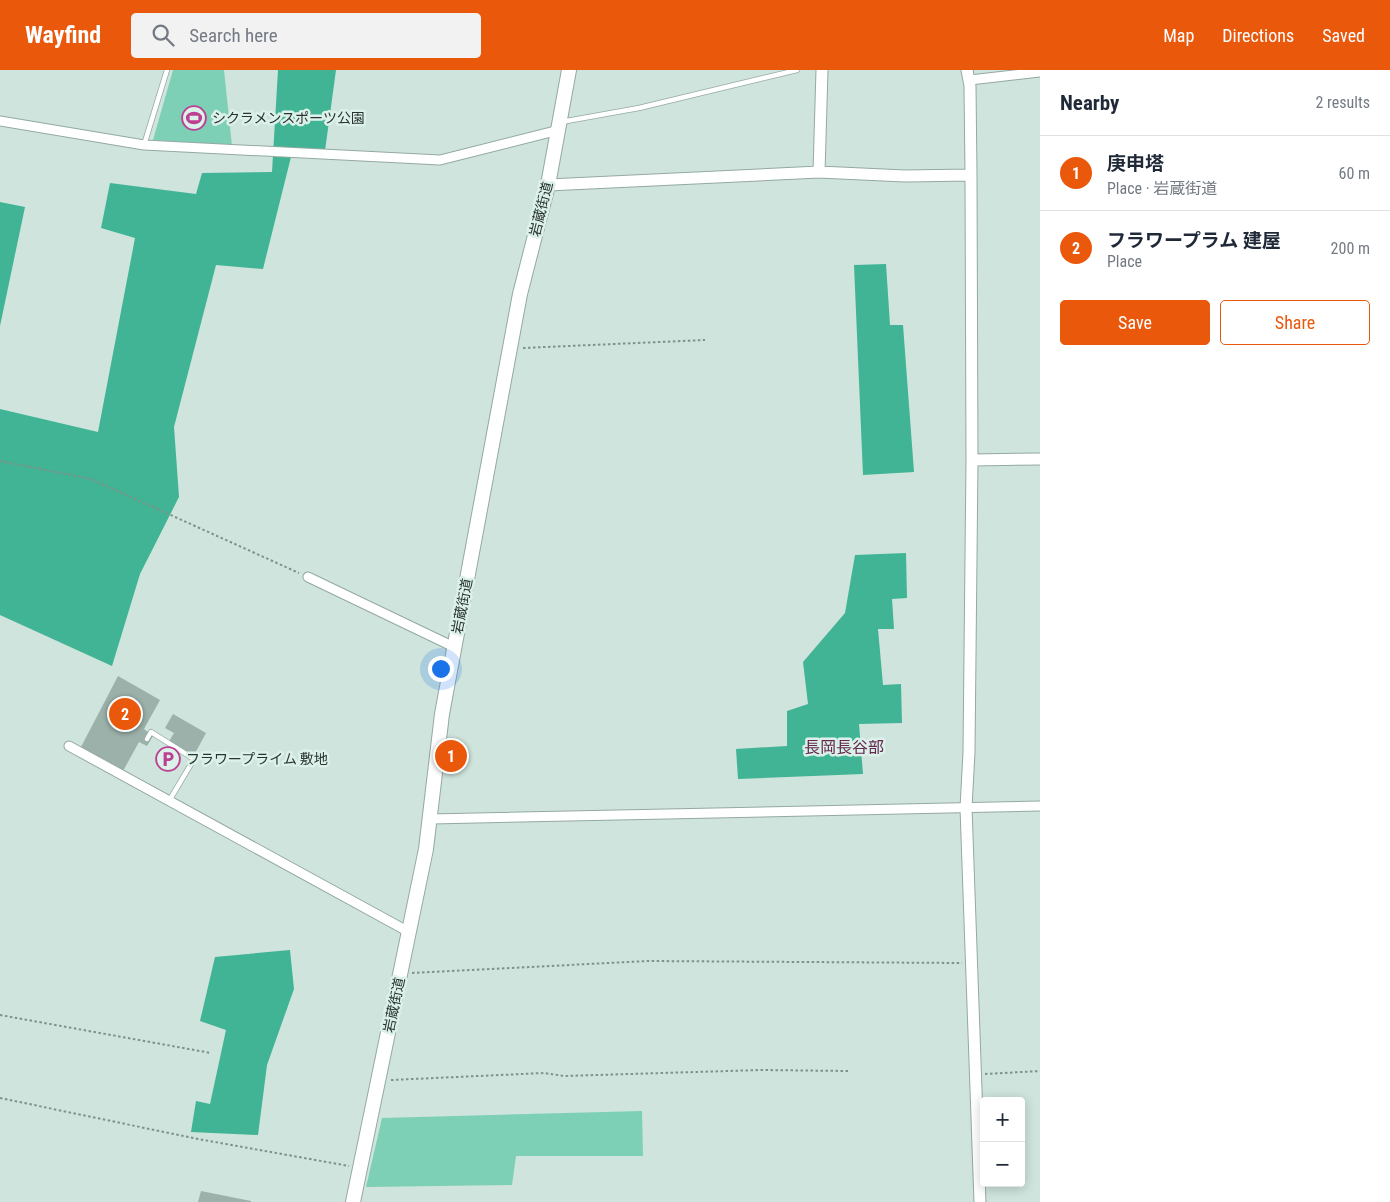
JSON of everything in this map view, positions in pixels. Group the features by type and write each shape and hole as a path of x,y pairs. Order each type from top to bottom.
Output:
{"main road":[{"name":"岩蔵街道","path":"353,1202 431,819 438,738 520,294 548,185 569,70"}],"street":[{"path":"819,172 822,70"},
{"path":"980,1202 966,808 969,752 972,460 969,75 1040,72"},
{"path":"0,121 144,145 440,160 559,126"},
{"path":"548,185 819,172 905,176 971,175"},
{"path":"972,460 1040,459"},
{"path":"308,577 454,647"},
{"path":"69,746 409,932"},
{"path":"431,819 1040,806"}],"lane":[{"path":"144,145 167,70"},
{"path":"559,126 797,70"},
{"path":"147,738 151,732 194,759 169,800"}],"path":[{"path":"510,348 705,340"},
{"path":"0,461 91,479 308,577"},
{"path":"400,973 648,961 972,963"},
{"path":"0,1015 211,1053"},
{"path":"378,1081 544,1073 564,1076 761,1070 848,1071"},
{"path":"975,1074 1040,1071"},
{"path":"0,1098 198,1139 360,1168"}],"green space":[{"name":"シクラメンスポーツ公園","path":"173,70 224,70 232,146 153,140"},
{"path":"278,70 336,70 324,158 291,157 263,269 216,265 174,427 179,497 140,574 112,666 0,615 0,409 98,432 135,238 101,228 110,183 196,194 202,173 272,172"},
{"path":"0,202 25,207 0,326"},
{"path":"886,264 890,325 903,325 914,472 863,475 854,265"},
{"path":"906,553 907,598 892,599 894,629 878,629 883,685 901,684 902,723 859,724 863,774 738,779 736,749 787,746 787,711 808,704 803,662 845,613 855,555"},
{"path":"290,950 294,989 267,1065 258,1135 191,1132 196,1101 210,1104 226,1030 200,1021 215,957"},
{"path":"642,1111 643,1156 516,1156 512,1185 366,1187 382,1118"}],"building":[{"path":"118,676 160,700 144,729 153,736 147,746 139,742 123,771 81,747"},
{"path":"173,714 206,733 193,757 168,743 174,733 165,728"},
{"path":"201,1191 251,1201 251,1202 198,1202"}],"place":[{"name":"シクラメンスポーツ公園","path":"194,118"},
{"name":"フラワープラム 建屋","path":"125,714"},
{"name":"庚申塔","path":"451,756"},
{"name":"フラワープライム 敷地","path":"168,759"}],"district":[{"name":"長岡長谷部","path":"844,747"}]}
